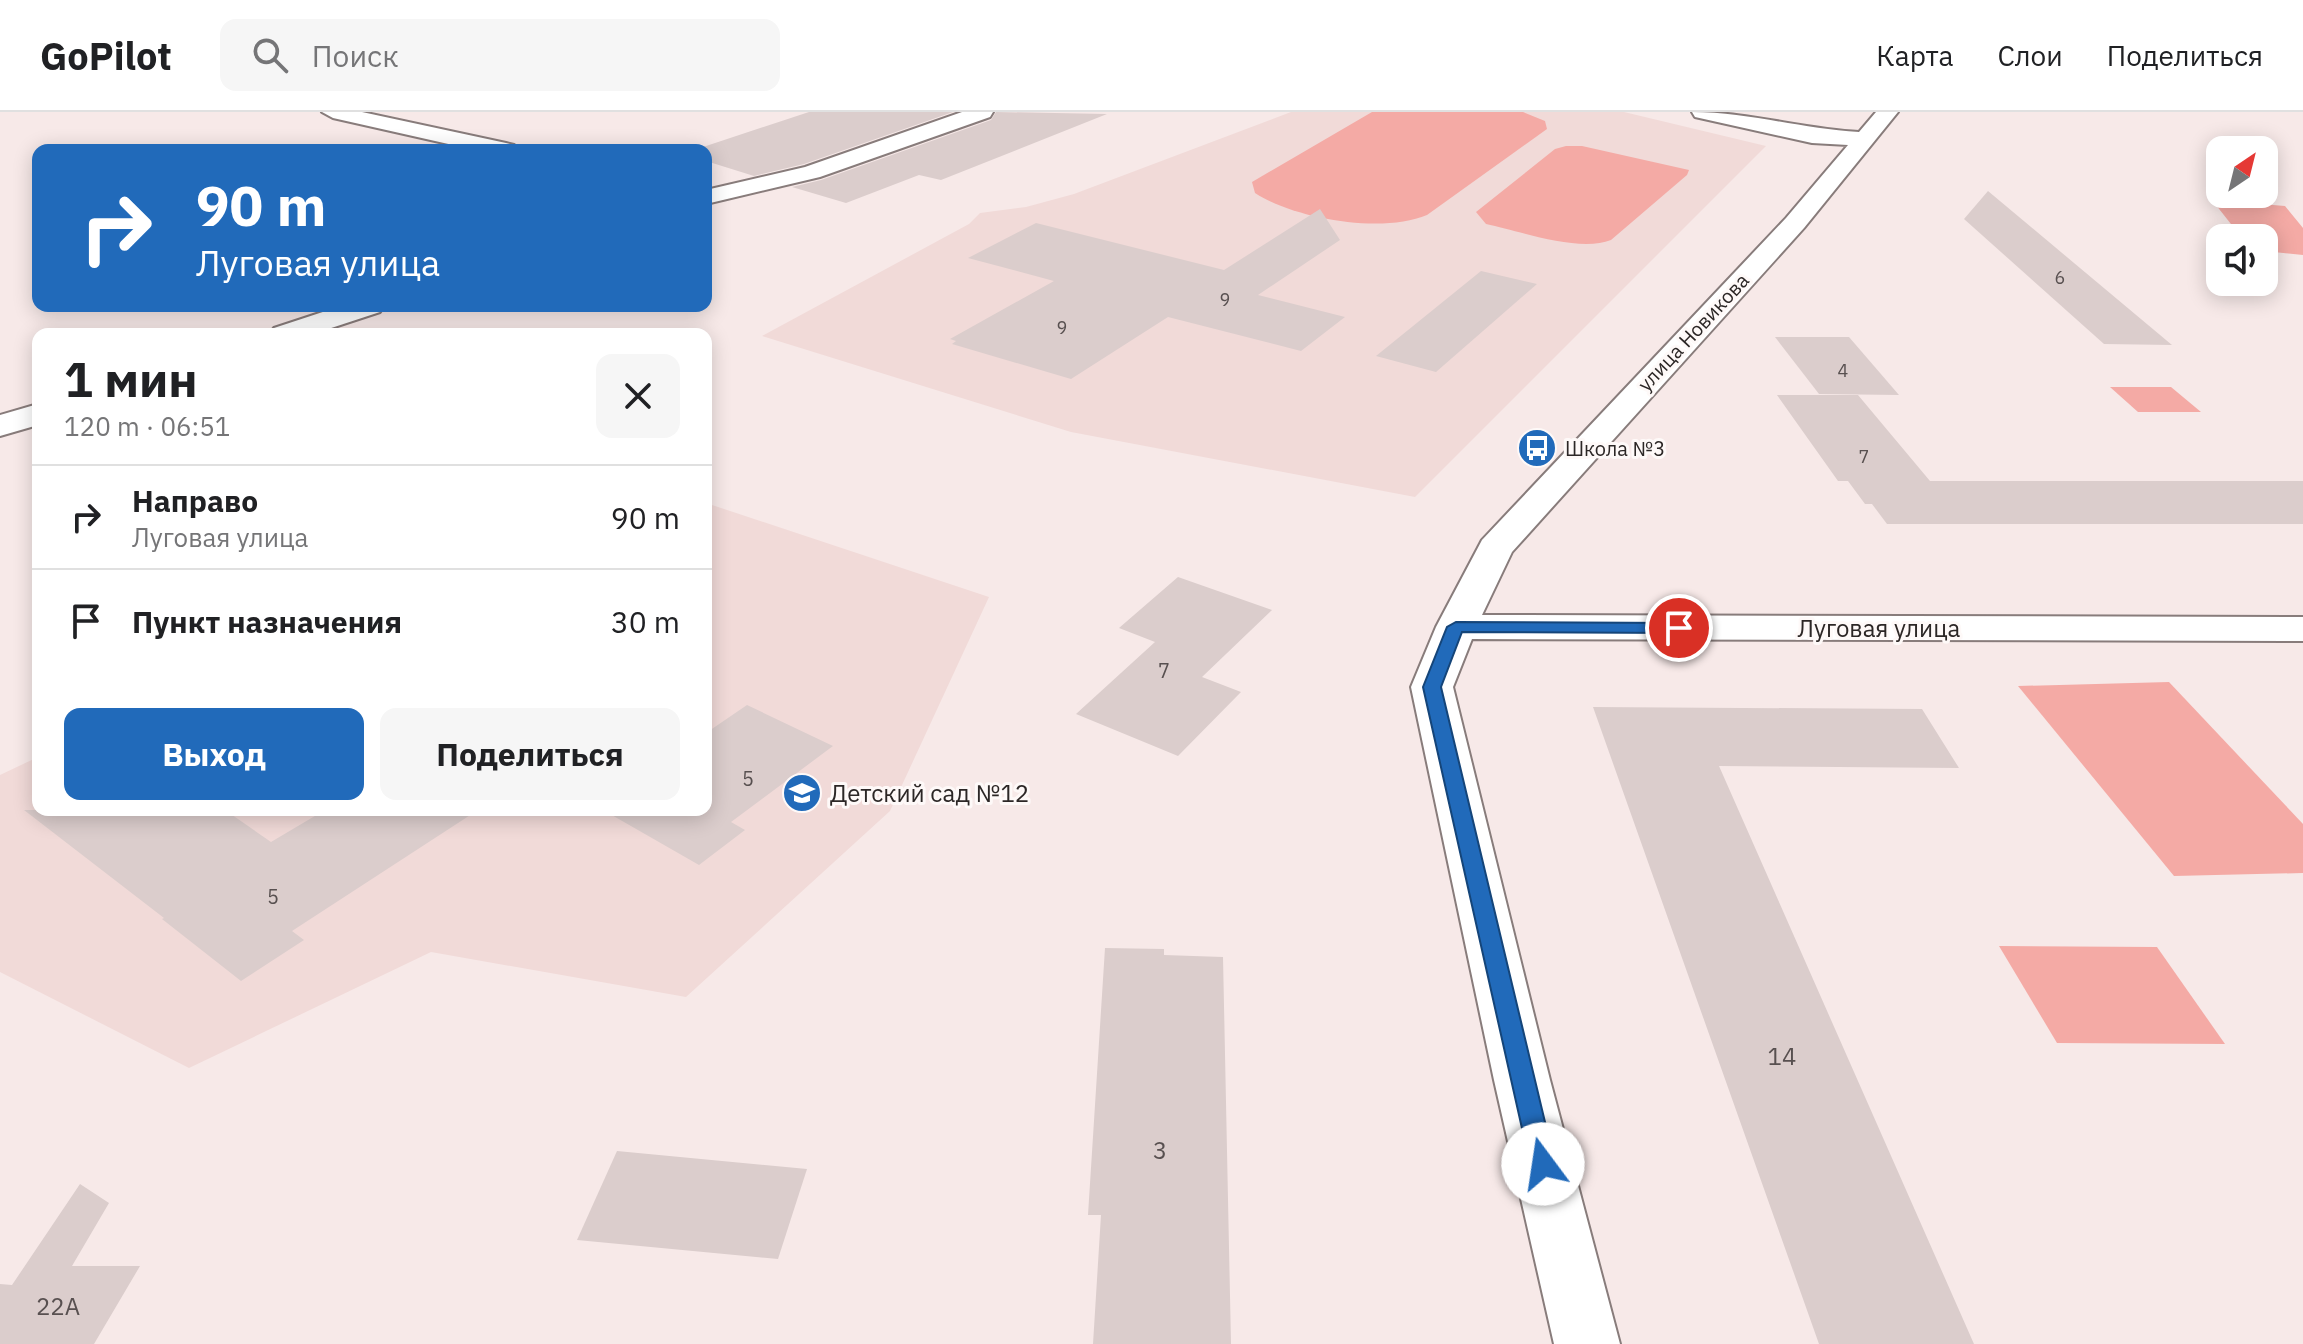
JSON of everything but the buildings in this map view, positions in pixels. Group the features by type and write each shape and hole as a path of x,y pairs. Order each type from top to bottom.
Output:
{"street":[{"path":"333,112 479,144"},
{"path":"712,194 812,172 982,112"},
{"path":"1703,112 1812,136 1866,139"},
{"name":"улица Новикова","path":"1587,1344 1522,1080 1432,687 1456,627 1495,548 1795,223 1887,112"},
{"path":"302,328 352,312"},
{"path":"0,426 32,416"},
{"name":"Луговая улица","path":"1456,627 2303,629"}],"shaded area":[{"path":"1291,112 1624,112 1766,146 1415,497 1071,432 762,336 969,224 980,213 1026,207 1074,194"},
{"path":"1372,112 1523,112 1545,121 1547,129 1427,215 1408,221 1339,221 1292,210 1255,193 1252,182"},
{"path":"1582,146 1689,170 1611,240 1583,244 1566,242 1486,224 1476,212 1555,149"},
{"path":"2285,206 2303,228 2303,255 2278,252 2278,224 2231,224 2218,208"},
{"path":"2110,387 2171,387 2201,412 2138,412"},
{"name":"Детский сад №12","path":"712,505 989,597 890,811 686,997 431,952 189,1068 0,972 0,775 32,760 32,816 712,816"},
{"path":"2169,682 2303,824 2303,873 2174,876 2018,686"},
{"path":"1999,946 2157,947 2225,1044 2057,1043"}],"place":[{"name":"Школа №3","path":"1537,448"},
{"name":"Детский сад №12","path":"802,793"}],"route":[{"path":"1543,1164 1432,687 1456,627 1679,628"}]}
